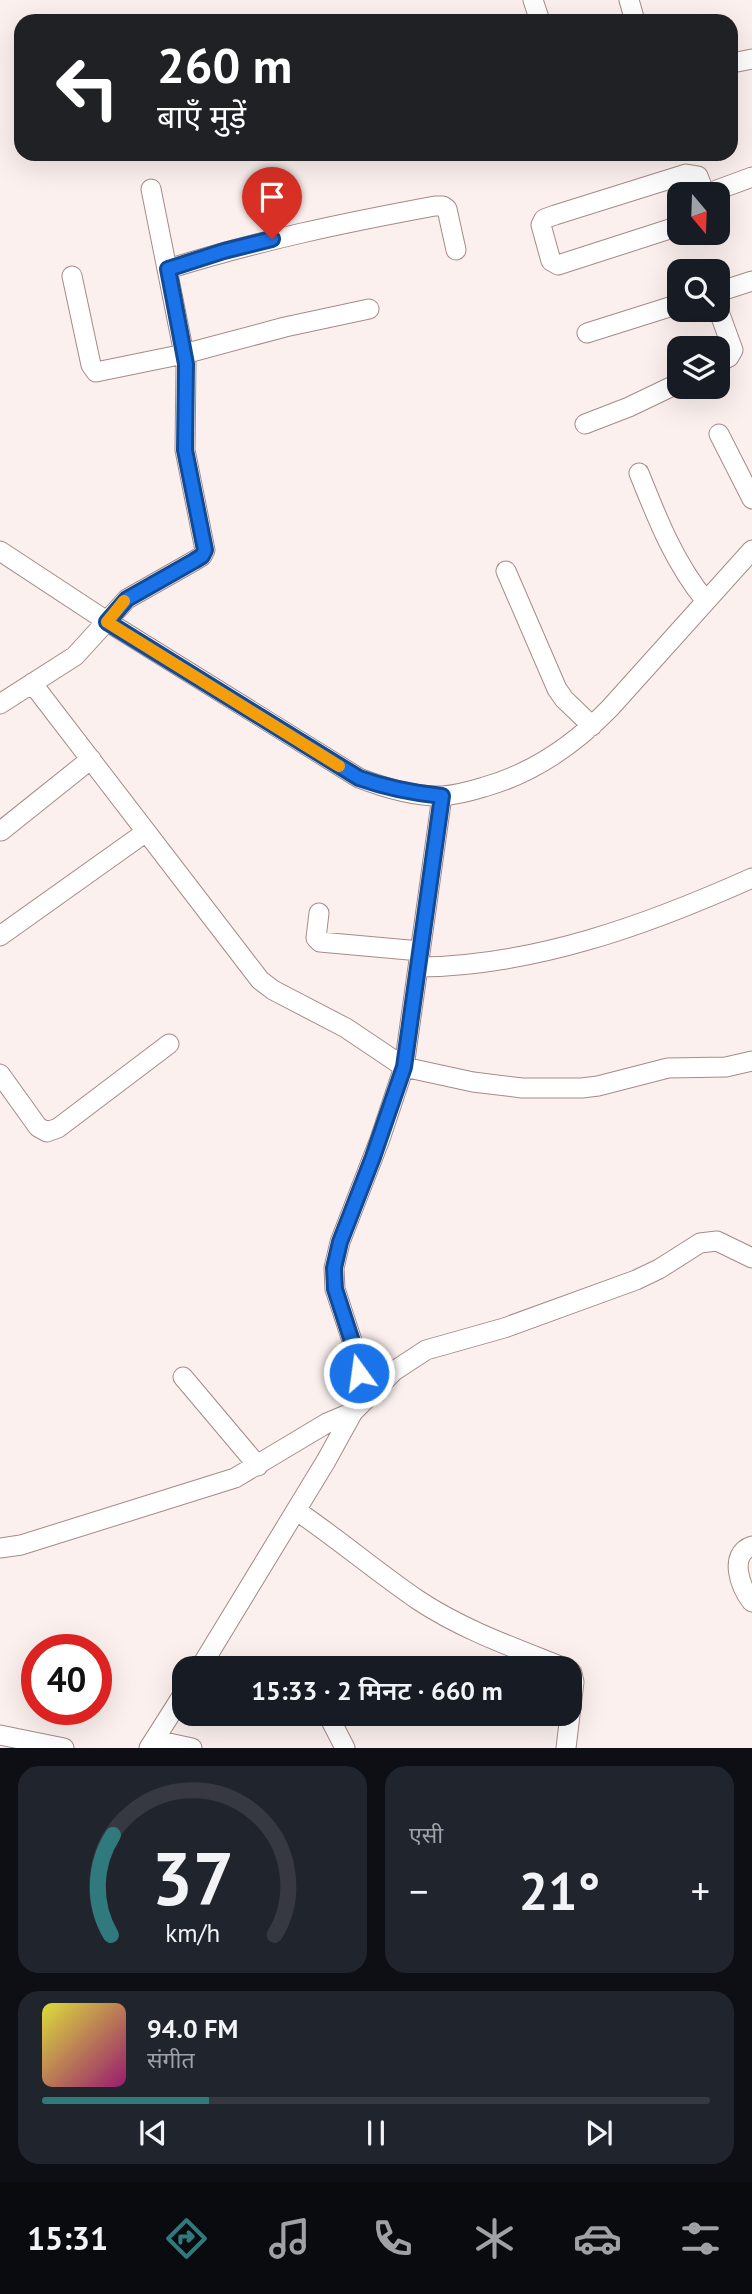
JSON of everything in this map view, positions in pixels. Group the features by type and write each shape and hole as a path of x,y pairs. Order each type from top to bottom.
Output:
{"street":[{"path":"667,230 554,265 541,225 544,219 555,215 686,174 698,176 700,182"},
{"path":"730,185 752,177"},
{"path":"0,704 75,656 127,599 202,556 205,550 183,436 187,396 184,355 151,189"},
{"path":"168,269 224,251 321,227 435,206 447,209 456,250"},
{"path":"72,276 93,370 101,372 184,355 285,327 369,309"},
{"path":"730,288 752,281"},
{"path":"587,333 667,308"},
{"path":"585,425 667,389"},
{"path":"719,434 752,499"},
{"path":"639,473 663,533 699,592"},
{"path":"0,551 113,615 359,778 411,793 442,796 503,782 557,754 583,718 699,592 750,557"},
{"path":"506,571 557,689 583,718"},
{"path":"32,683 264,984 346,1028 404,1067 501,1086 568,1088 598,1086 668,1068 726,1068 752,1061"},
{"path":"1,831 91,759"},
{"path":"353,1412 358,1390 359,1363 335,1289 334,1268 340,1242 380,1139 404,1067 442,796"},
{"path":"1,934 146,832"},
{"path":"318,913 316,938 320,942 453,967 540,953 667,914 752,878"},
{"path":"0,1074 38,1127 47,1132 52,1131 169,1044"},
{"path":"207,1656 353,1412 394,1371 426,1350 504,1328 636,1280 700,1243 717,1241 752,1258"},
{"path":"183,1377 258,1466"},
{"path":"0,1548 21,1545 235,1478 327,1423 353,1412"},
{"path":"296,1511 438,1612 473,1631 535,1656"},
{"path":"752,1546 743,1549 737,1561 743,1588 752,1602"},
{"path":"172,1712 152,1744 192,1748"},
{"path":"334,1726 345,1748"},
{"path":"566,1748 569,1726"},
{"path":"0,1735 64,1748"}],"slow traffic":[{"path":"124,601 107,622 339,766"}],"route":[{"path":"272,239 168,269 186,364 187,396 183,436 205,550 202,556 127,599 107,622 359,778 411,793 442,796 404,1067 340,1242 334,1268 335,1289 359,1363 359,1373"}]}
